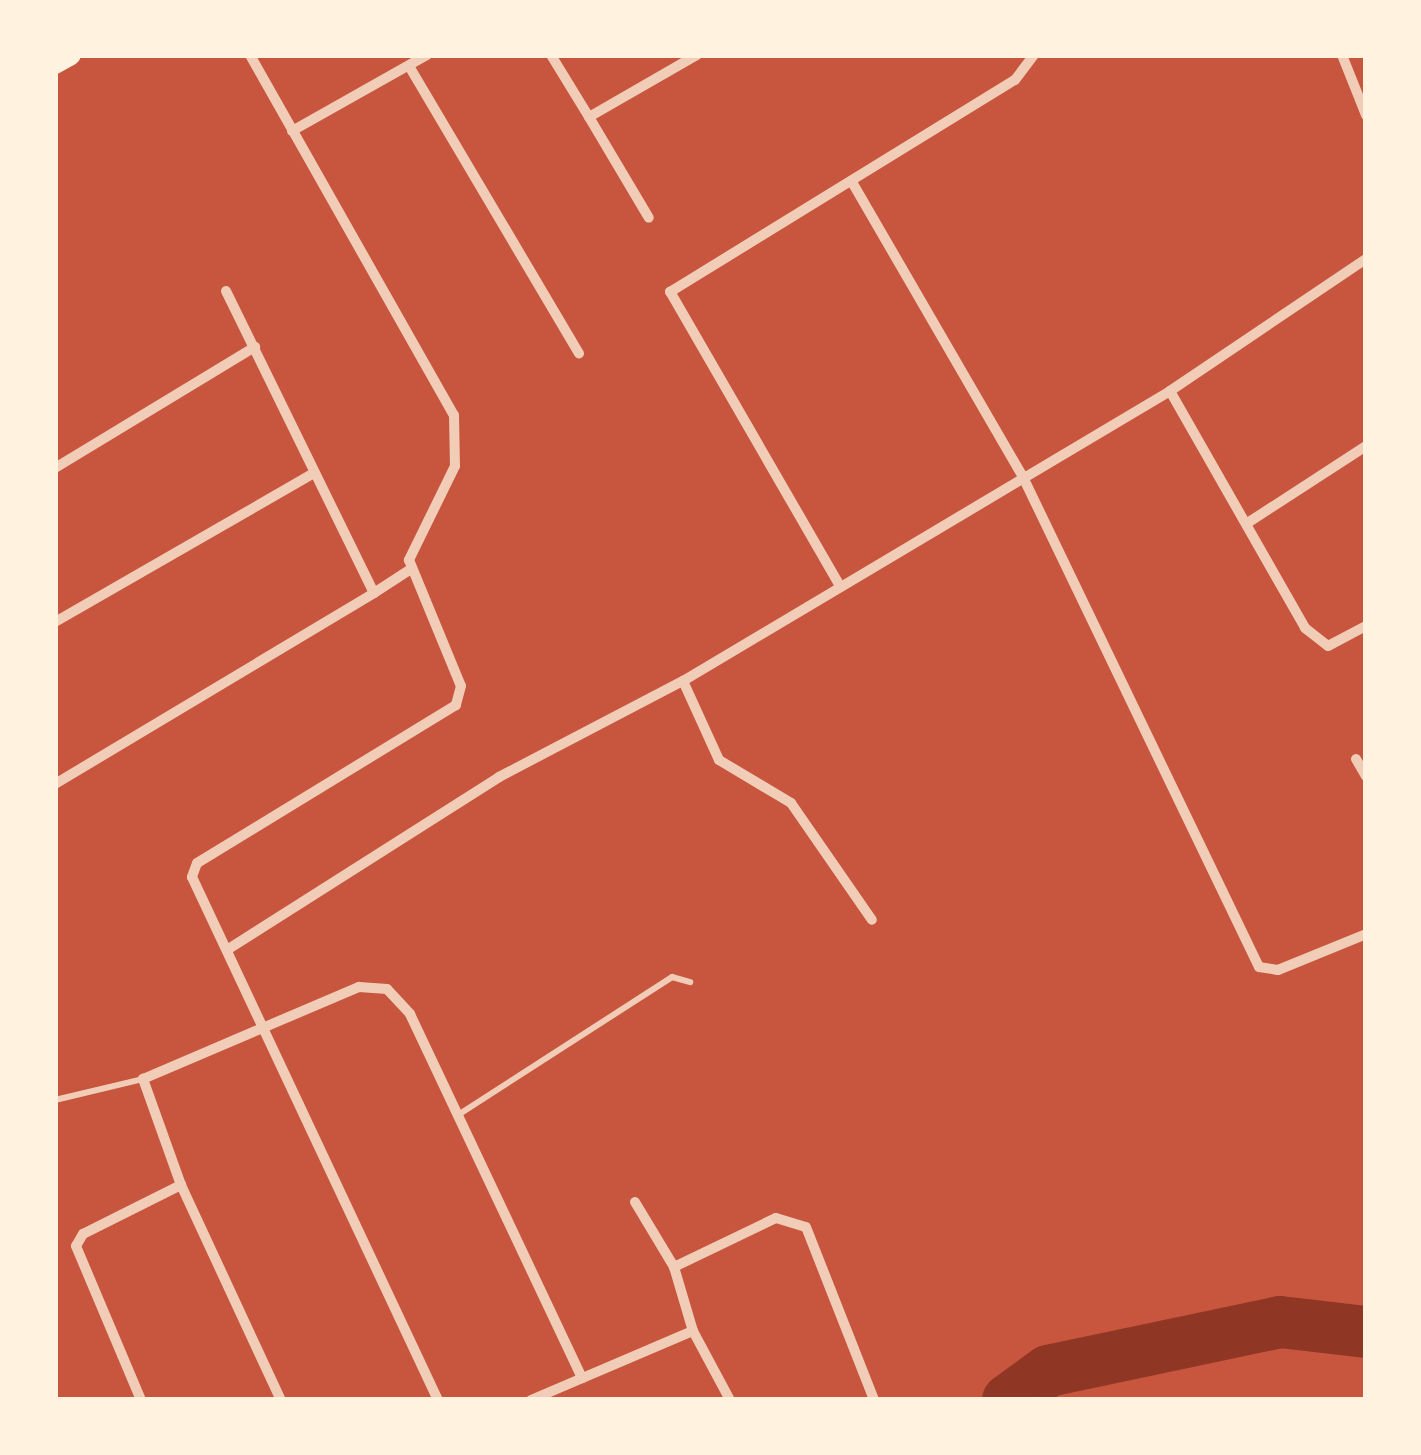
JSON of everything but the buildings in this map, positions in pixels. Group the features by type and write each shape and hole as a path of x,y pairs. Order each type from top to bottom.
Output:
{"main road":[{"path":"55,64 71,55"}],"street":[{"path":"250,55 454,415 455,466 412,548 411,569 458,670 459,698 192,869 438,1400"},
{"path":"292,131 427,55"},
{"path":"551,55 648,218"},
{"path":"589,117 697,55"},
{"path":"840,586 670,297 1015,80 1034,55"},
{"path":"1342,55 1366,115"},
{"path":"409,66 579,353"},
{"path":"852,182 1022,476 1258,967 1278,970 1366,934"},
{"path":"230,948 499,778 683,681 1170,391 1366,260"},
{"path":"226,291 312,474 374,593"},
{"path":"55,468 256,348"},
{"path":"1170,391 1317,640 1328,646 1366,626"},
{"path":"1249,522 1366,446"},
{"path":"55,622 312,474"},
{"path":"55,784 411,569"},
{"path":"683,681 718,760 791,803 872,920"},
{"path":"1356,759 1366,776"},
{"path":"281,1400 182,1185 143,1079 330,996 386,990 410,1014 582,1378"},
{"path":"141,1400 76,1246 111,1218 182,1185"},
{"path":"635,1202 674,1266 693,1330 730,1400"},
{"path":"674,1266 776,1218 806,1227 874,1400"},
{"path":"531,1400 693,1330"}],"lane":[{"path":"457,1115 672,978 690,982"},
{"path":"55,1100 143,1079"}],"waterway":[{"path":"1008,1400 1048,1371 1280,1322 1366,1332"}]}
